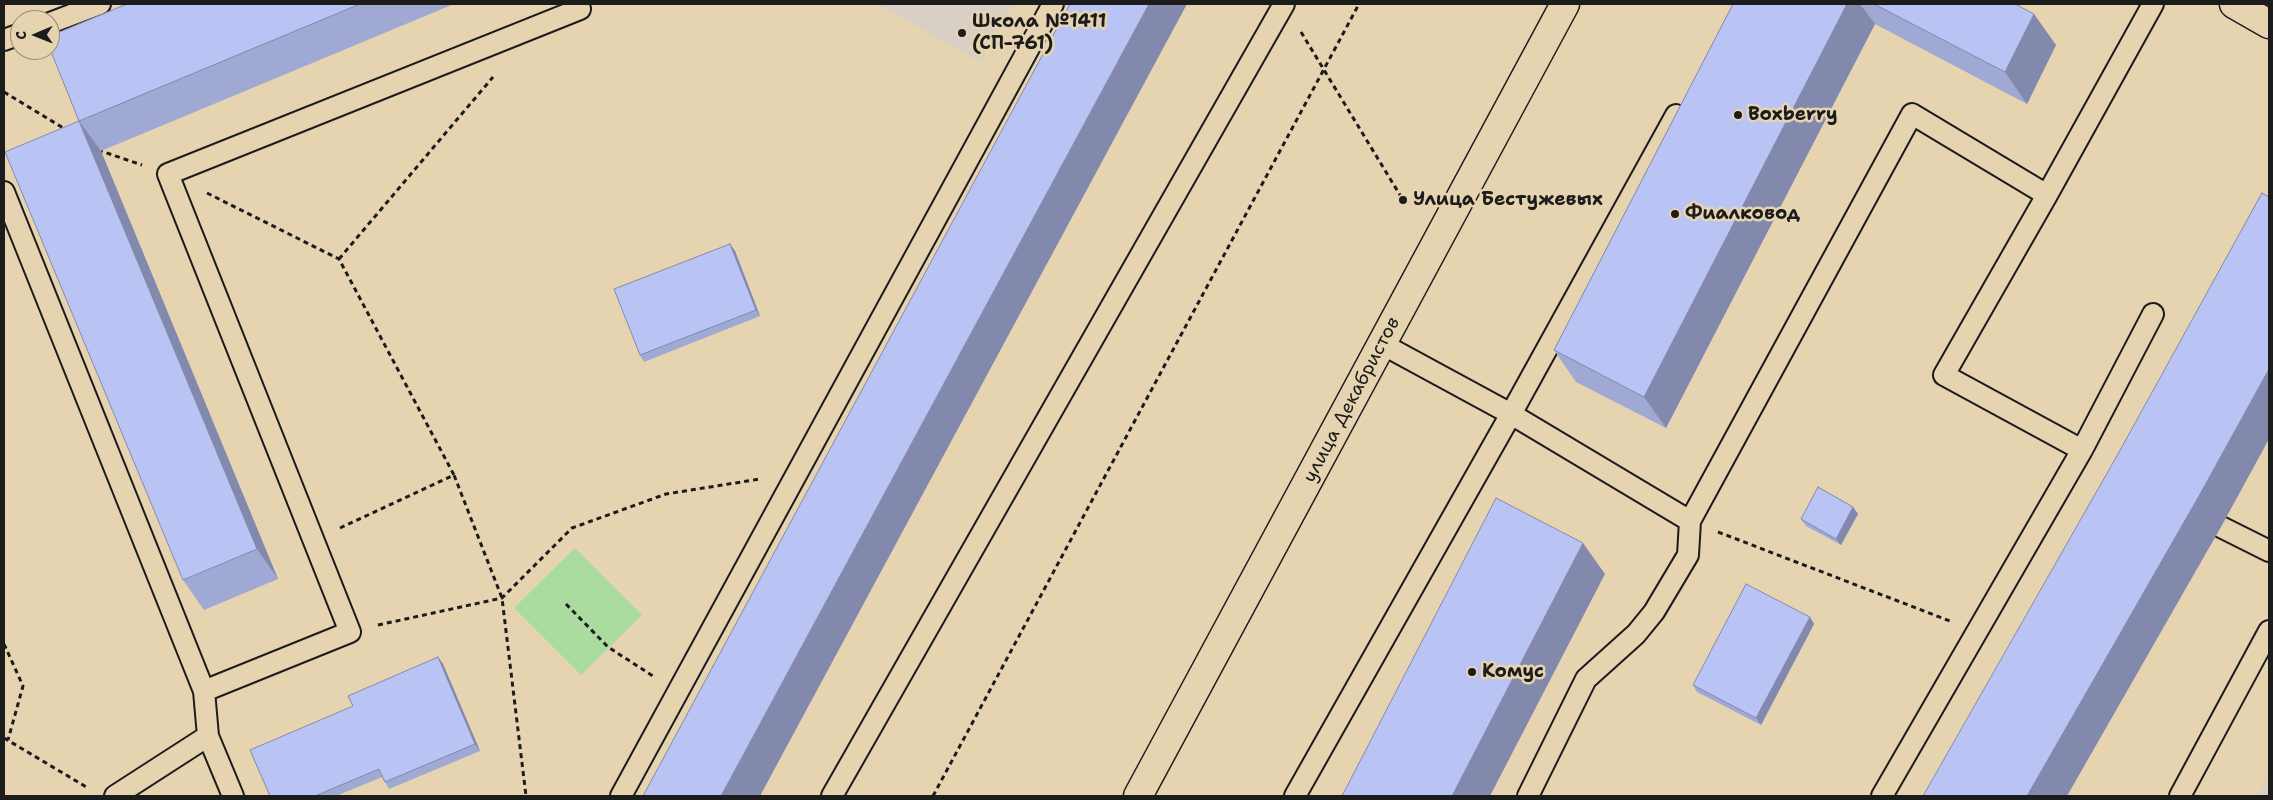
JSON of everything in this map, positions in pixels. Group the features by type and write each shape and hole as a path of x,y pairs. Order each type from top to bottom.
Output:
{"main road":[{"name":"улица Декабристов","path":"1138,796 1566,4"},
{"path":"2234,4 2269,24"}],"lane":[{"path":"60,18 100,4"},
{"path":"204,691 350,632 168,174 580,9 578,4"},
{"path":"621,796 1053,4"},
{"path":"832,796 1284,4"},
{"path":"2082,450 1944,375 2153,4"},
{"path":"1295,796 1511,414 1685,100"},
{"path":"1528,796 1586,679 1636,634 1654,612 1688,555 1690,520 1912,114 2047,195"},
{"path":"4,192 204,691 208,736 233,796"},
{"path":"1882,796 2082,450 2153,314"},
{"path":"1382,344 1511,414 1690,520"},
{"path":"2221,527 2269,551"},
{"path":"2180,796 2269,631"},
{"path":"115,796 208,736"}],"path":[{"path":"933,796 1359,4"},
{"path":"1299,29 1403,200"},
{"path":"338,259 498,71"},
{"path":"4,92 68,131"},
{"path":"92,146 100,151 168,174 338,259 454,475 502,598 526,796"},
{"path":"350,632 502,598 572,528 666,494 797,474"},
{"path":"314,540 454,475"},
{"path":"1690,520 1978,632"},
{"path":"566,604 608,647 677,691"},
{"path":"4,644 23,686 8,740"},
{"path":"4,738 93,791"}],"shaded area":[{"name":"Школа №1411 (СП-761)","path":"877,4 1013,4 980,62"},
{"path":"2269,775 2269,796 2258,796"}],"green space":[{"path":"575,548 642,615 581,675 514,608"}],"building":[{"path":"127,4 360,4 79,121 54,60 60,60 60,32"},
{"path":"1070,4 1149,4 721,796 643,796"},
{"path":"1733,4 1847,4 1644,397 1554,350"},
{"path":"1874,4 2015,4 2034,14 2005,72"},
{"path":"79,121 257,549 183,580 5,152"},
{"path":"2262,193 2269,197 2269,369 2199,496 2027,796 1923,796 2118,454"},
{"path":"730,244 756,310 640,355 614,289"},
{"path":"1818,487 1853,507 1836,539 1801,519"},
{"path":"1496,498 1583,543 1452,796 1342,796"},
{"path":"1746,584 1810,617 1756,718 1693,685"},
{"path":"438,657 475,744 385,782 379,769 315,796 270,796 250,750 353,706 348,696"}],"place":[{"name":"Школа №1411 (СП-761)","path":"962,33"},
{"name":"Boxberry","path":"1738,115"},
{"name":"Улица Бестужевых","path":"1403,200"},
{"name":"Фиалковод","path":"1675,214"},
{"name":"Комус","path":"1472,672"}]}
